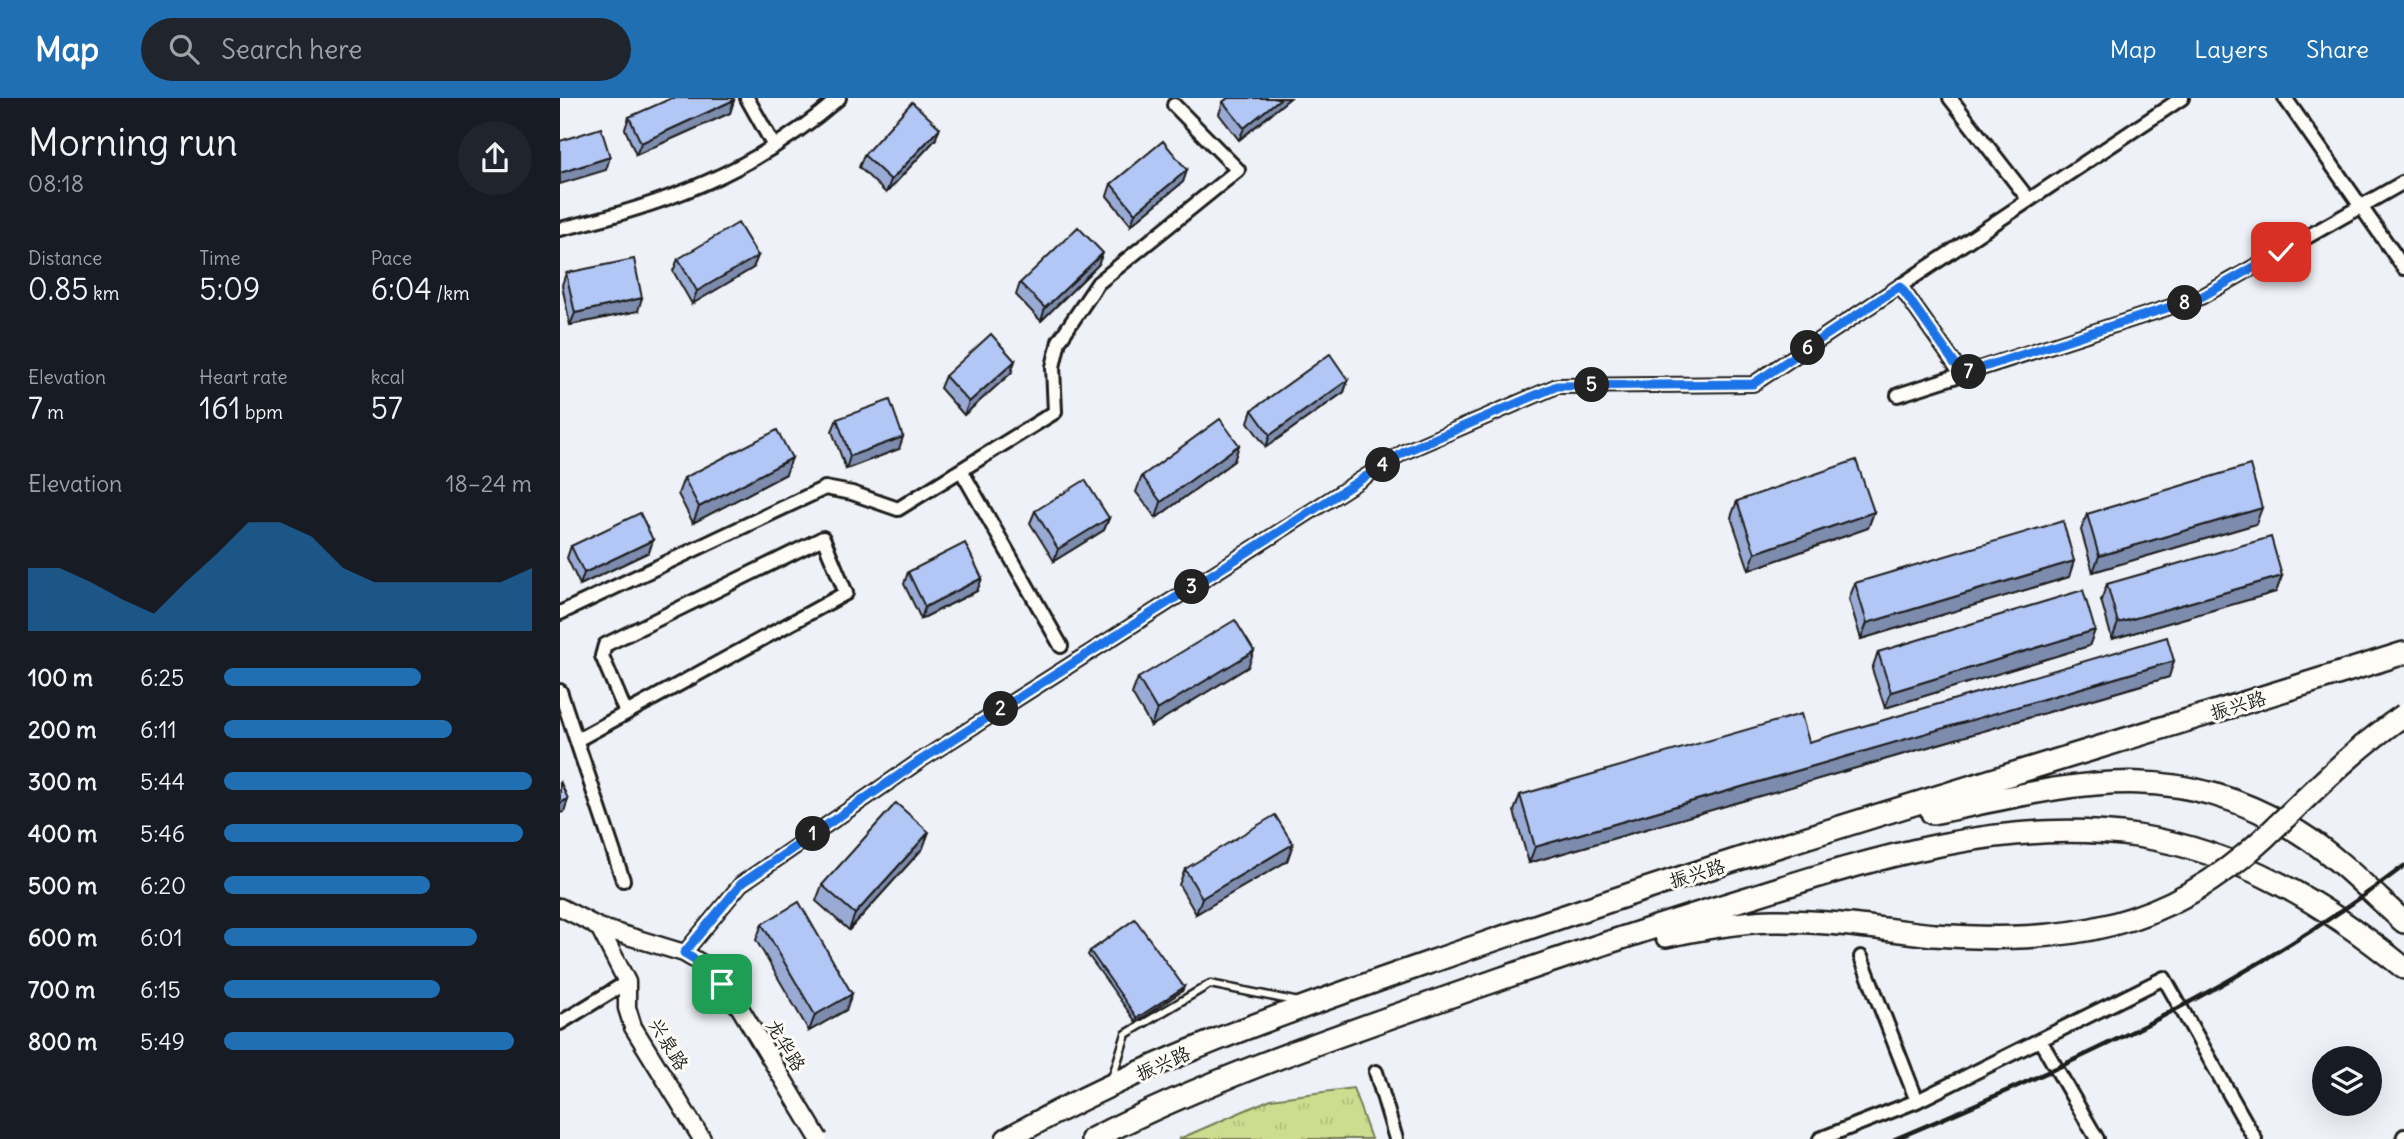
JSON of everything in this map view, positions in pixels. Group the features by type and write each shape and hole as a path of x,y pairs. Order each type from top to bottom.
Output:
{"highway":[{"name":"振兴路","path":"1007,1139 1199,1047 1311,1004 1570,914 2404,653"},
{"path":"1581,951 1722,925 1771,921 1815,922 1934,935 2034,937 2085,932 2134,919 2182,898 2226,871 2339,765 2404,715"},
{"path":"1813,837 2084,784 2132,781 2175,785 2217,795 2257,810 2299,833 2330,855 2404,922"},
{"name":"振兴路","path":"1092,1139 1216,1083 1322,1041 1581,951 1826,873 1943,844 2043,832 2090,832 2135,836 2181,845 2221,856 2268,876 2316,903 2404,968"}],"street":[{"path":"747,98 774,146"},
{"path":"560,229 621,215 696,190 805,128 839,98"},
{"path":"1950,98 2029,200"},
{"path":"684,953 741,884 921,760 1404,452 1557,386 1753,384 2182,98"},
{"path":"2285,98 2404,268"},
{"path":"560,613 825,488 852,493 898,509 1055,412 1053,367 1059,341 1098,283 1238,170 1174,105"},
{"path":"1898,395 2201,297 2404,182"},
{"path":"1900,286 1962,374"},
{"path":"961,470 1061,646"},
{"path":"577,740 846,593 823,538 605,645 602,656 626,713"},
{"path":"560,691 623,880"},
{"path":"560,907 599,927"},
{"path":"560,919 599,927"},
{"name":"龙华路","path":"599,927 684,953 706,966 740,1008 819,1139"},
{"name":"兴泉路","path":"599,927 627,982 627,1008 633,1027 702,1139"},
{"path":"1861,957 1917,1101"},
{"path":"1820,1139 1917,1101 2164,978 2255,1139"},
{"path":"560,1023 627,982"},
{"path":"2040,1040 2097,1139"},
{"path":"1376,1072 1396,1139"}],"lane":[{"path":"1109,1088 1126,1034 1210,985 1311,1004"}],"green space":[{"path":"1353,1088 1371,1139 1179,1139 1271,1099"}],"building":[{"path":"672,98 734,100 641,143 629,117"},
{"path":"1228,98 1281,98 1244,128 1223,102"},
{"path":"912,102 940,128 891,180 864,155"},
{"path":"601,128 610,157 560,173 560,141"},
{"path":"1163,141 1187,170 1135,213 1111,184"},
{"path":"738,223 758,256 697,291 678,259"},
{"path":"1078,227 1103,253 1045,308 1020,283"},
{"path":"634,259 642,298 575,313 566,273"},
{"path":"991,334 1015,361 969,402 945,376"},
{"path":"1330,354 1348,380 1270,435 1252,410"},
{"path":"890,400 903,437 850,456 837,419"},
{"path":"1220,419 1239,445 1161,502 1142,476"},
{"path":"777,430 792,458 699,507 684,478"},
{"path":"1856,460 1874,512 1755,553 1737,501"},
{"path":"2250,465 2262,508 2099,556 2087,514"},
{"path":"1085,480 1109,518 1058,549 1035,511"},
{"path":"640,513 653,540 584,573 571,546"},
{"path":"2063,521 2074,561 1867,623 1855,583"},
{"path":"2271,537 2282,576 2118,623 2107,584"},
{"path":"965,543 982,578 925,607 908,572"},
{"path":"2083,590 2095,630 1891,692 1878,652"},
{"path":"1235,620 1254,651 1157,710 1138,678"},
{"path":"2167,637 2174,661 1535,847 1520,795 1801,714 1809,742"},
{"path":"560,781 568,799 560,803"},
{"path":"896,803 929,832 855,914 822,885"},
{"path":"1275,815 1293,844 1202,898 1185,869"},
{"path":"799,902 852,994 815,1015 762,924"},
{"path":"1135,919 1184,987 1137,1018 1090,951"}],"railway":[{"path":"1895,1139 2028,1081 2158,1019 2284,948 2345,909 2404,866"}],"route":[{"path":"722,984 706,966 684,953 741,884 921,760 1404,452 1557,386 1753,384 1900,286 1962,374 2201,297 2281,252"}]}
